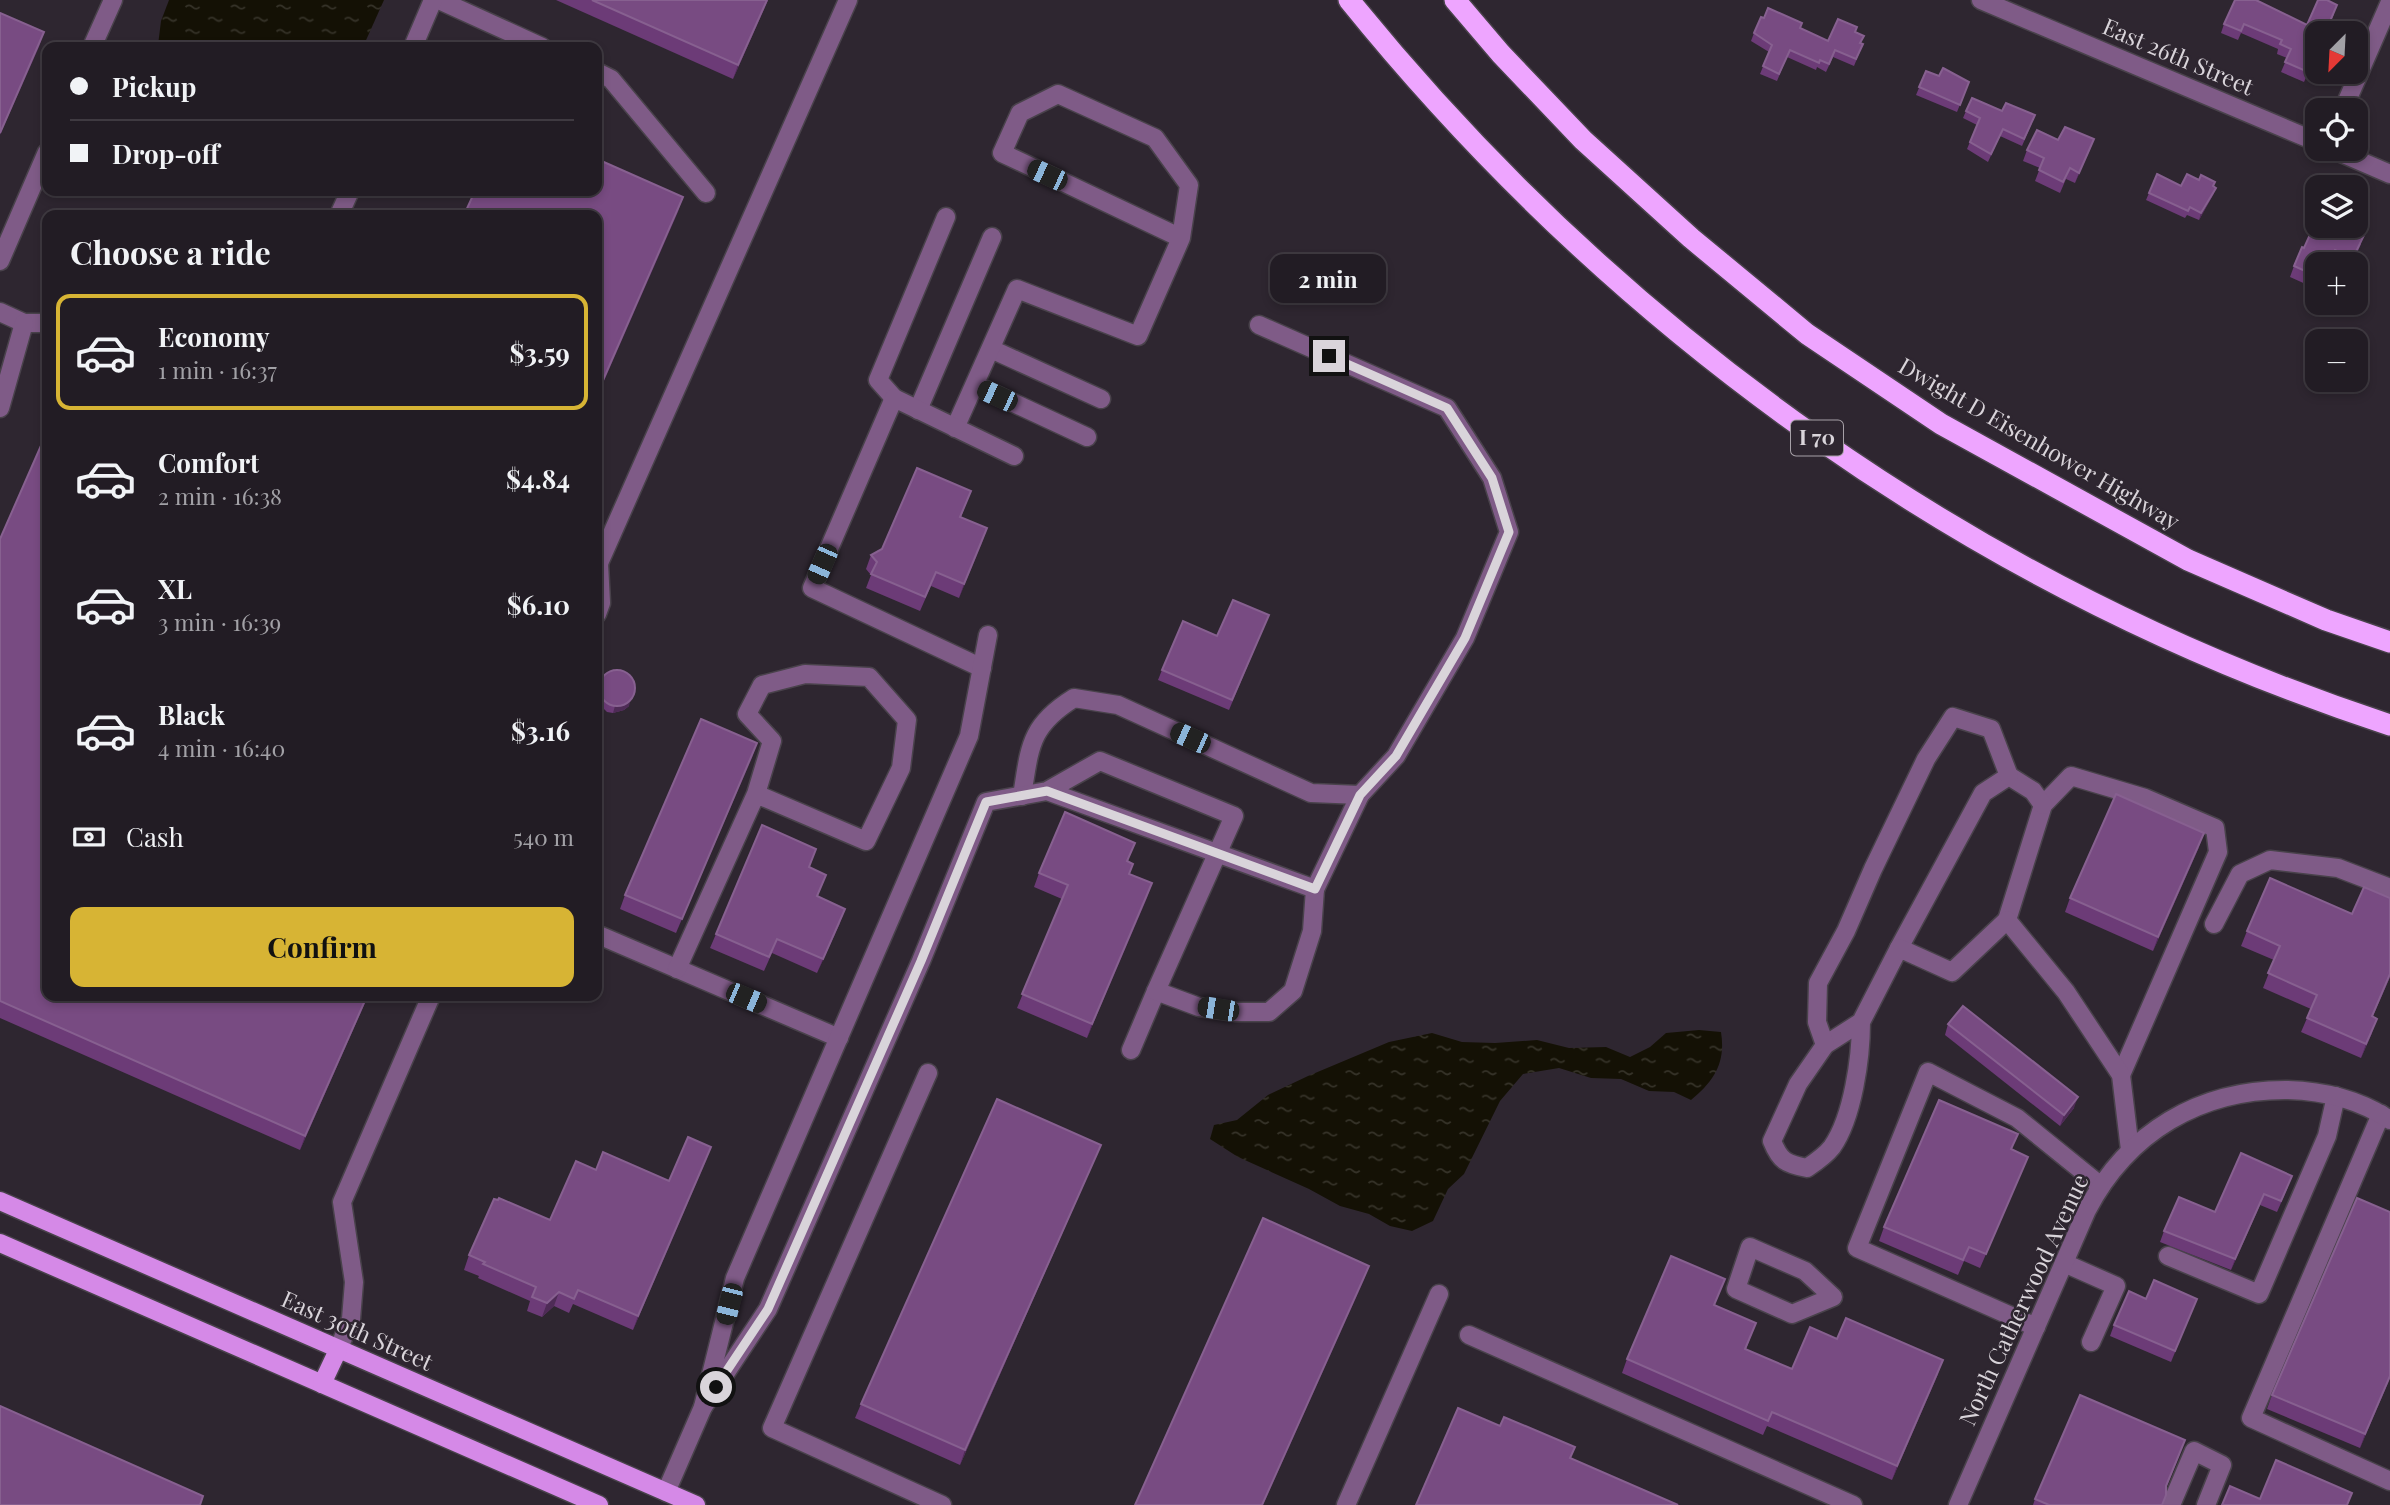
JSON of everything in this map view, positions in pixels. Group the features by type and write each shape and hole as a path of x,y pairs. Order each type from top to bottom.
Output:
{"highway":[{"name":"I 70","path":"1349,0 1447,116 1552,223 1691,345 1798,425 1866,472 1946,521 2068,590 2229,665 2390,725"},
{"name":"Dwight D Eisenhower Highway","path":"1455,0 1501,54 1583,140 1691,238 1807,334 1941,424 2188,560 2326,620 2390,642"}],"main road":[{"name":"East 30th Street","path":"0,1201 695,1505"},
{"path":"0,1243 599,1505"},
{"path":"322,1384 338,1350"}],"street":[{"path":"415,42 436,0 531,42"},
{"path":"602,552 848,0"},
{"name":"East 26th Street","path":"1981,0 2305,137"},
{"path":"94,42 107,2"},
{"path":"2348,98 2390,2"},
{"path":"602,74 611,79 706,193"},
{"path":"955,428 1017,289 1138,336 1181,238 1189,185 1155,138 1058,94 1020,113 1002,153 1181,238"},
{"path":"2360,161 2390,174"},
{"path":"0,261 42,164"},
{"path":"946,217 878,380 894,398 1014,457"},
{"path":"918,410 992,237"},
{"path":"0,312 24,323 42,323"},
{"path":"0,408 24,323"},
{"path":"1156,991 1199,1007 1237,1012 1269,1012 1293,991 1312,931 1315,889 1360,795 1396,756 1465,638 1509,532 1492,478 1447,408 1259,325"},
{"path":"991,349 1101,399"},
{"path":"975,385 1087,437"},
{"path":"894,398 812,588 982,668"},
{"path":"666,1492 703,1407 735,1278 969,736 988,635"},
{"path":"677,969 756,794 772,741 747,714 762,685 805,674 869,677 907,720 901,768 866,841 756,794"},
{"path":"1022,796 1031,741 1052,711 1074,698 1118,705 1311,793 1360,795"},
{"path":"1825,1045 1817,1022 1818,983 1846,932 1926,759 1953,717 1991,729 2009,776 2033,791 2043,805"},
{"path":"703,1407 768,1309 921,961 986,802 1047,791 1100,761 1234,816 1131,1050"},
{"path":"1861,1022 1825,1045 1798,1084 1772,1141 1778,1156 1791,1165 1807,1168 1820,1160 1833,1146 1854,1088 1861,1053 1861,1022 1983,793 2009,776"},
{"path":"1899,948 1952,972 2007,920 2043,805 2071,776 2144,797 2215,828 2218,852 2121,1075"},
{"path":"1047,791 1315,889"},
{"path":"2214,924 2240,874 2270,860 2338,868 2390,888"},
{"path":"2007,920 2066,992 2121,1075 2130,1150"},
{"path":"602,937 839,1038"},
{"path":"338,1350 351,1319 354,1282 342,1202 429,1001"},
{"path":"2036,1327 1857,1248 1928,1072 2017,1118 2101,1186"},
{"path":"928,1073 772,1428 942,1505"},
{"name":"North Catherwood Avenue","path":"1958,1505 2087,1210 2101,1186 2130,1150 2154,1130 2196,1106 2241,1092 2298,1089 2336,1096 2386,1117"},
{"path":"2168,1256 2259,1294 2327,1136 2336,1096"},
{"path":"2386,1117 2250,1418 2390,1482"},
{"path":"1750,1247 1805,1271 1833,1297 1792,1314 1737,1289 1750,1247"},
{"path":"2064,1263 2116,1286 2091,1342"},
{"path":"1346,1505 1440,1294"},
{"path":"1469,1335 1853,1505"},
{"path":"2171,1505 2194,1451 2222,1465 2206,1505"}],"water":[{"path":"169,0 384,0 365,42 158,42 161,21"},
{"path":"1699,1030 1721,1032 1722,1053 1712,1078 1691,1100 1674,1092 1649,1091 1621,1079 1591,1078 1559,1068 1523,1074 1500,1101 1464,1174 1448,1189 1433,1221 1412,1231 1390,1226 1369,1214 1340,1206 1238,1157 1210,1139 1214,1125 1237,1120 1268,1095 1389,1042 1432,1033 1462,1042 1537,1040 1569,1048 1606,1047 1630,1057 1650,1047 1666,1033"}],"building":[{"path":"592,0 767,0 738,65"},
{"path":"2235,0 2256,0 2305,24 2305,71 2285,62 2291,49 2280,44 2282,40 2244,24 2241,31 2224,24"},
{"path":"2318,0 2327,0 2337,5 2330,21 2309,21"},
{"path":"1768,8 1802,23 1800,28 1828,41 1838,19 1857,27 1855,32 1864,36 1856,59 1835,50 1829,64 1820,60 1819,63 1790,50 1779,74 1763,66 1772,45 1754,33"},
{"path":"0,13 44,32 0,133"},
{"path":"1943,68 1969,82 1960,105 1919,87 1926,71 1939,76"},
{"path":"1972,98 2002,111 2006,103 2035,115 2024,139 2003,129 1991,154 1970,142 1980,118 1966,111"},
{"path":"2065,127 2094,139 2079,173 2070,168 2063,182 2039,170 2044,158 2027,150 2037,130 2058,140"},
{"path":"602,161 683,197 602,383 602,210 466,210 473,196 602,196"},
{"path":"2157,174 2181,186 2187,174 2199,180 2201,175 2215,182 2213,186 2216,188 2201,213 2190,207 2188,211 2149,193"},
{"path":"2308,238 2363,238 2356,252 2305,252 2305,271 2294,266 2302,247 2304,248"},
{"path":"42,443 42,1001 365,1001 305,1136 0,1001 0,539"},
{"path":"917,468 971,491 960,517 987,528 964,584 936,572 925,597 871,574 877,562 871,555 882,549"},
{"path":"1233,600 1269,615 1232,700 1162,670 1183,621 1217,636"},
{"path":"617,670 630,675 635,688 630,701 617,706 604,701 604,675"},
{"path":"701,719 757,743 682,919 625,895"},
{"path":"2116,794 2204,833 2158,937 2070,898"},
{"path":"1065,812 1135,843 1127,861 1133,864 1129,874 1152,883 1092,1024 1022,994 1068,885 1039,873"},
{"path":"762,825 816,849 809,867 826,875 817,896 845,909 823,959 777,939 769,957 716,934"},
{"path":"2270,878 2352,914 2364,887 2390,898 2390,974 2372,1016 2377,1019 2366,1044 2307,1018 2317,995 2268,973 2280,946 2247,931"},
{"path":"1963,1006 2078,1097 2064,1115 1948,1024"},
{"path":"997,1099 1101,1145 965,1450 861,1404"},
{"path":"1939,1100 2018,1134 2011,1149 2028,1157 1986,1254 1969,1247 1963,1260 1884,1227"},
{"path":"688,1137 711,1147 638,1316 578,1290 574,1299 559,1292 547,1303 532,1297 536,1287 469,1255 494,1199 499,1198 550,1220 576,1161 596,1170 603,1152 669,1181"},
{"path":"2241,1153 2292,1176 2281,1201 2264,1194 2235,1259 2164,1231 2179,1197 2215,1212"},
{"path":"2357,1198 2390,1212 2390,1376 2365,1434 2272,1395"},
{"path":"1263,1218 1369,1266 1262,1505 1135,1505"},
{"path":"1671,1256 1725,1279 1714,1305 1756,1323 1745,1349 1792,1369 1810,1327 1837,1339 1846,1318 1943,1360 1897,1466 1772,1412 1768,1421 1627,1359"},
{"path":"2154,1280 2197,1299 2175,1351 2114,1325 2129,1291 2146,1299"},
{"path":"2080,1395 2185,1440 2166,1486 2162,1505 2049,1505 2035,1499"},
{"path":"0,1406 203,1496 200,1505 0,1505"},
{"path":"1458,1408 1500,1426 1504,1417 1575,1447 1570,1458 1678,1505 1416,1505"},
{"path":"2276,1460 2352,1493 2347,1505 2222,1505 2230,1486 2260,1499"}],"route":[{"path":"716,1387 768,1309 921,961 986,802 1047,791 1315,889 1360,795 1396,756 1465,638 1509,532 1492,478 1447,408 1329,356"}]}
